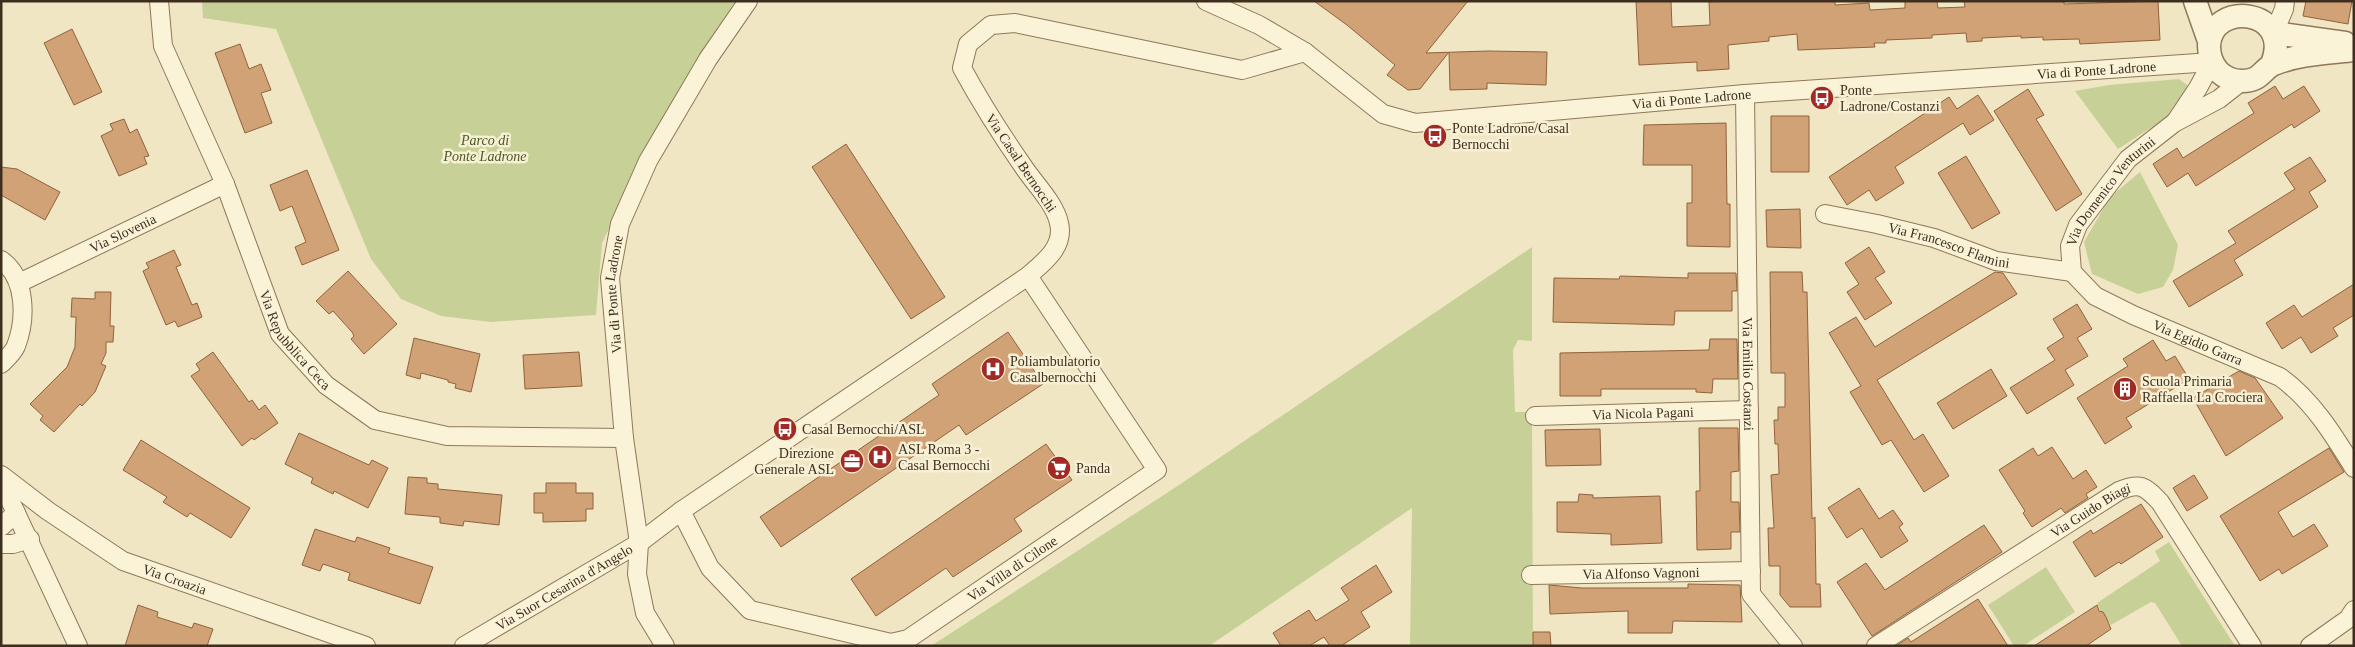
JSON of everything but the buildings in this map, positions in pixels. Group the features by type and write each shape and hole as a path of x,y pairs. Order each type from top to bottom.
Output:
{"street":[{"name":"Via Repubblica Ceca","path":"159,1 163,46 225,184 280,334 326,385 375,420 447,436 624,438"},
{"name":"Via di Ponte Ladrone","path":"665,646 645,613 637,574 639,543 624,438 610,278 620,224 648,161 708,59 748,1"},
{"name":"Via di Ponte Ladrone","path":"1206,1 1259,25 1305,52 1383,114 1416,123 2211,51"},
{"path":"2196,1 2211,51 2224,76 2242,82 2259,77 2272,64 2276,54 2274,33 2284,9 2285,1"},
{"path":"2211,51 2219,24 2234,7 2261,19 2274,33 2354,44"},
{"name":"Via Casal Bernocchi","path":"639,543 681,511 1028,276 1049,259 1058,244 1060,224 1051,207 985,111 962,68 968,44 990,25 1014,23 1242,70 1305,52"},
{"path":"2272,64 2304,55 2354,50"},
{"name":"Via Domenico Venturini","path":"2174,123 2198,88 2211,51"},
{"name":"Via Domenico Venturini","path":"2072,272 2070,246 2078,225 2128,159 2174,123 2219,99 2242,82"},
{"name":"Via Emilio Costanzi","path":"1745,94 1751,594 1791,643"},
{"name":"Via Slovenia","path":"19,282 225,184"},
{"name":"Via Francesco Flamini","path":"1825,214 1934,238 1996,261 2072,272"},
{"path":"1,260 19,282 23,314 16,348 1,364"},
{"name":"Via Egidio Garra","path":"2072,272 2095,296 2133,315 2280,376 2298,389 2312,405 2354,468"},
{"name":"Via Villa di Cilone","path":"681,511 710,568 750,610 891,643 908,639 1157,470 1028,276"},
{"name":"Via Nicola Pagani","path":"1535,416 1749,410"},
{"name":"Via Croazia","path":"1,475 48,511 123,561 366,646"},
{"path":"1,481 30,539 78,646"},
{"name":"Via Guido Biagi","path":"1876,646 2119,491 2133,485 2147,488 2160,502 2252,646"},
{"path":"1,527 16,513"},
{"path":"1,544 13,544 30,539"},
{"name":"Via Suor Cesarina d'Angelo","path":"464,646 639,543"},
{"name":"Via Alfonso Vagnoni","path":"1531,575 1751,571"},
{"path":"2310,646 2348,619 2354,610"}],"green space":[{"name":"Parco di Ponte Ladrone","path":"202,1 738,1 666,112 602,243 596,315 491,322 441,316 401,299 371,259 276,29 203,18"},
{"path":"2179,79 2187,85 2188,94 2180,109 2118,149 2075,91 2109,85"},
{"path":"2140,172 2178,245 2173,270 2163,287 2138,294 2092,274 2084,242 2110,197"},
{"path":"1532,247 1532,341 1518,340 1513,350 1515,412 1532,412 1533,646 1410,646 1412,508 1209,646 931,646 1176,487"},
{"path":"2169,542 2235,646 2182,646 2155,603 2151,602 2111,625 2101,612 2097,603 2160,561 2155,551"},
{"path":"2046,567 2075,612 2023,646 2014,646 1988,605"}],"place":[{"name":"Ponte Ladrone/Costanzi","path":"1822,98"},
{"name":"Ponte Ladrone/Casal Bernocchi","path":"1435,136"},
{"name":"Poliambulatorio Casalbernocchi","path":"993,369"},
{"name":"Scuola Primaria Raffaella La Crociera","path":"2125,389"},
{"name":"Casal Bernocchi/ASL","path":"785,429"},
{"name":"ASL Roma 3 - Casal Bernocchi","path":"880,457"},
{"name":"Direzione Generale ASL","path":"852,461"},
{"name":"Panda","path":"1059,468"}]}
